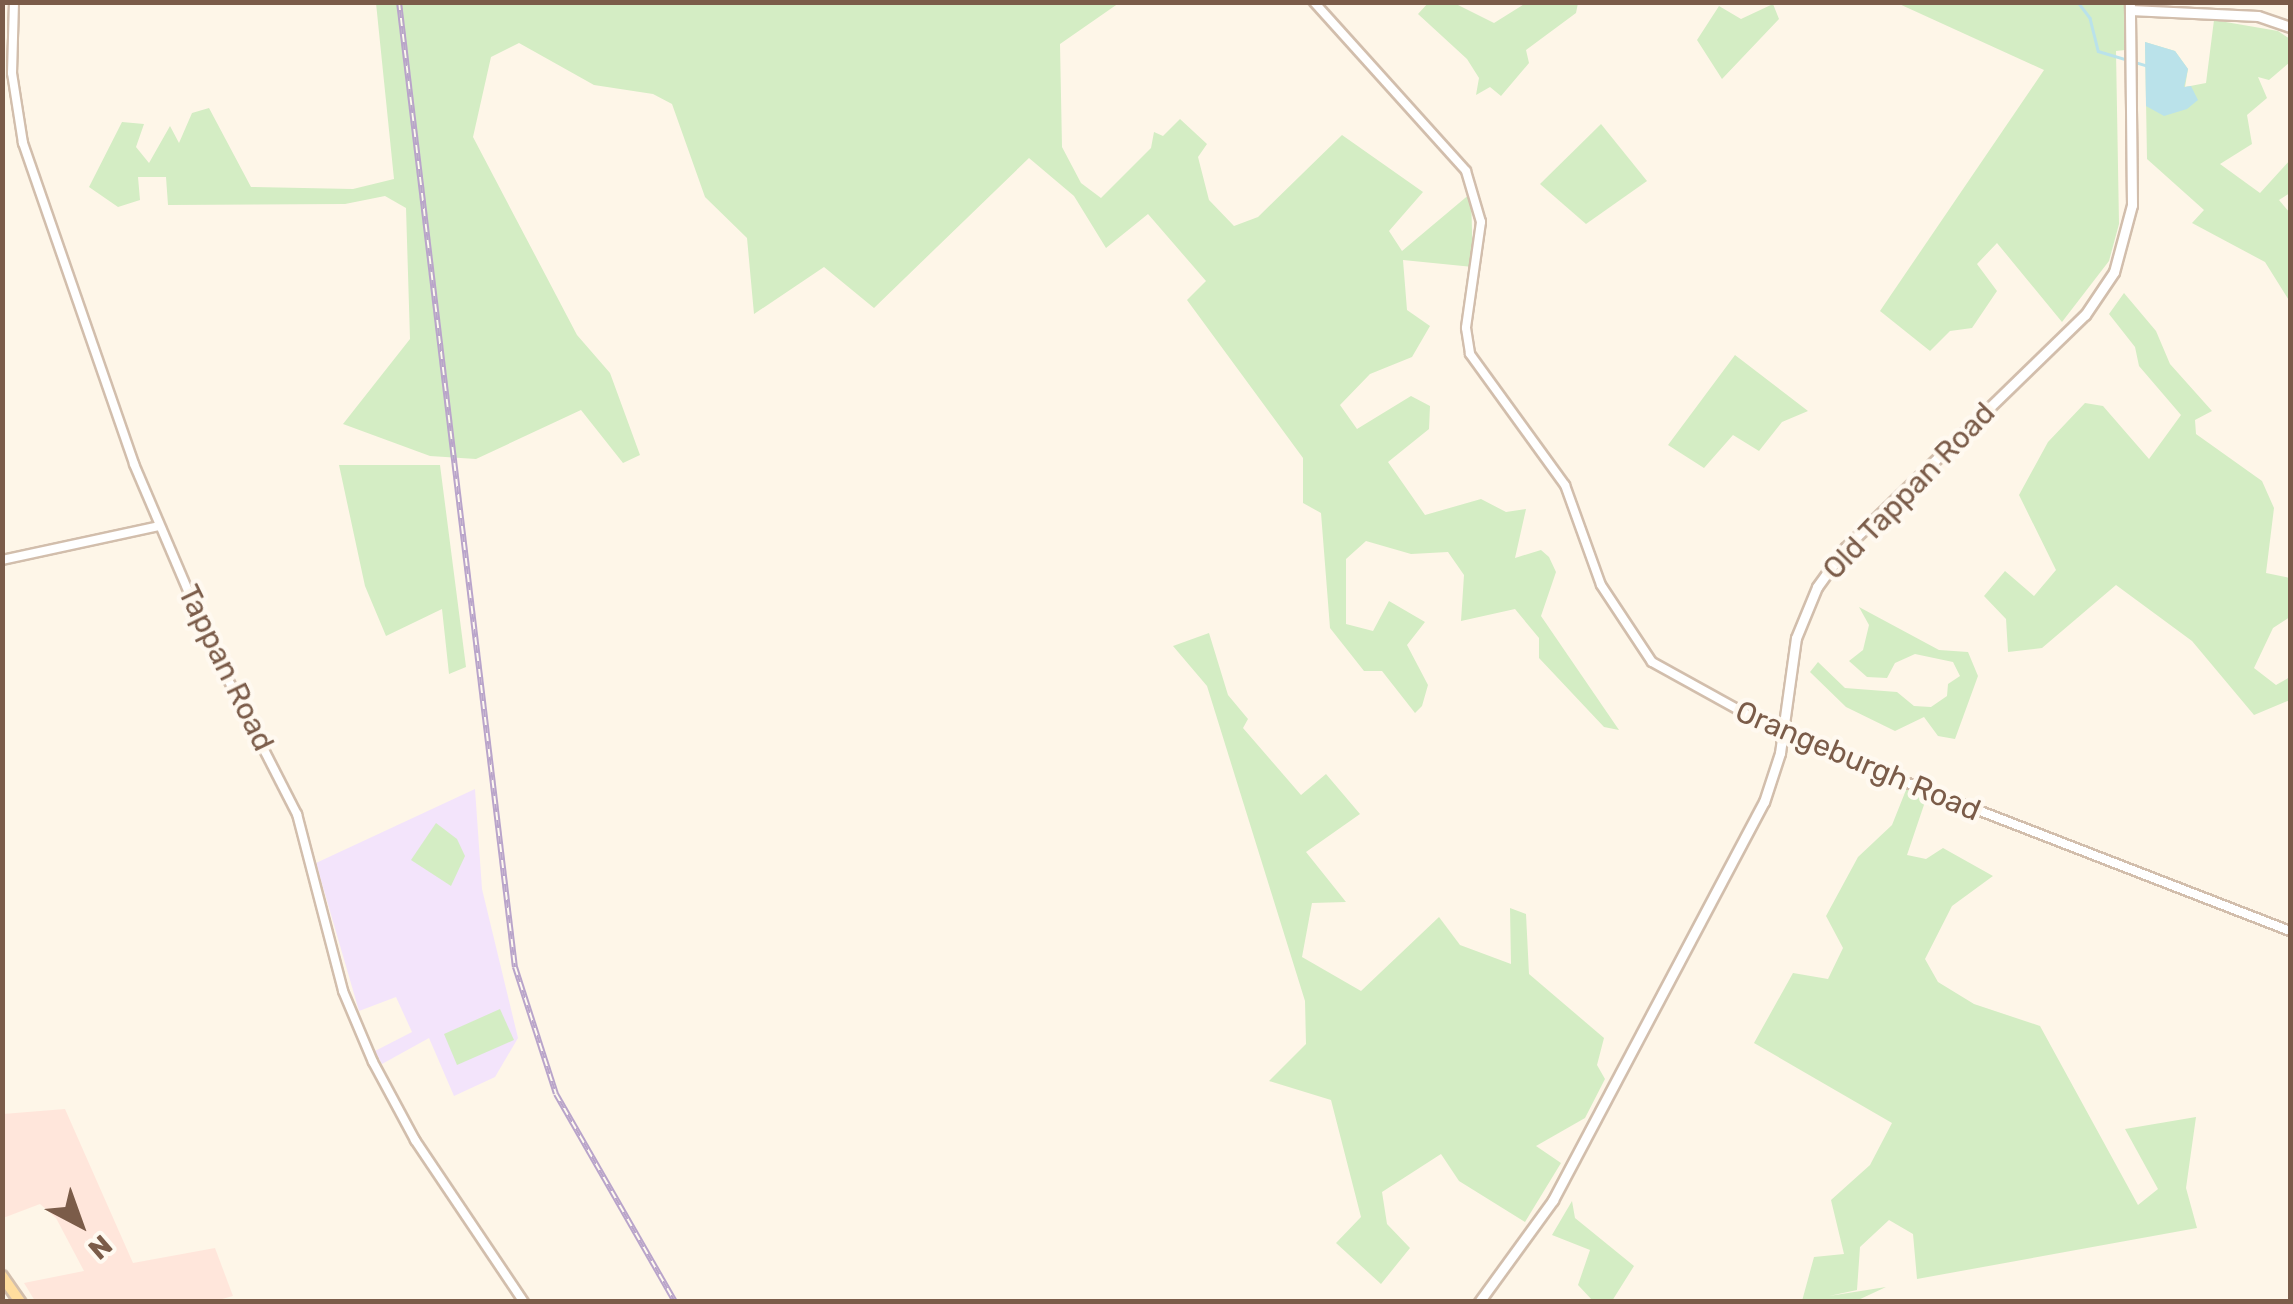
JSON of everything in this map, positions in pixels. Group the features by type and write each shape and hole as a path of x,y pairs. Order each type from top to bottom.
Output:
{"main road":[{"name":"Old Tappan Road","path":"1479,1302 1541,1221 1764,802 1784,735 1796,638 1827,571 2085,315 2114,272 2132,205 2130,6"},
{"path":"2130,6 2258,16 2290,28"},
{"path":"2,1276 20,1302"}],"street":[{"name":"Tappan Road","path":"14,2 12,73 23,143 158,526 296,814 343,991 370,1057 415,1140 524,1302"},
{"name":"Orangeburgh Road","path":"1314,2 1466,171 1481,222 1466,328 1470,354 1564,484 1602,585 1635,643 1662,670 1784,735 2290,931"},
{"path":"2,560 158,526"}],"shaded area":[{"path":"475,789 482,889 518,1038 495,1077 454,1096 429,1038 382,1064 375,1051 412,1032 396,997 359,1011 316,863"},
{"path":"65,1109 133,1263 215,1248 233,1296 211,1302 35,1301 24,1283 84,1271 56,1218 40,1204 3,1218 3,1114"}],"green space":[{"path":"1429,2 1454,3 1494,23 1526,3 1578,3 1576,13 1526,50 1529,63 1501,96 1490,87 1476,95 1479,78 1467,59 1418,14"},
{"path":"376,3 1119,3 1060,44 1062,147 1081,183 1101,198 1151,148 1154,132 1163,136 1180,119 1207,144 1198,157 1209,200 1234,226 1258,217 1342,135 1423,192 1389,231 1402,251 1471,193 1473,267 1403,260 1407,310 1430,326 1412,357 1370,374 1340,405 1357,429 1411,396 1430,406 1429,429 1388,462 1425,515 1481,499 1506,512 1526,509 1515,558 1541,550 1549,557 1556,572 1541,616 1619,730 1604,727 1539,658 1539,638 1515,609 1461,621 1464,575 1448,552 1411,554 1366,541 1346,559 1346,624 1373,631 1389,601 1425,622 1407,645 1428,685 1422,706 1415,713 1382,671 1364,671 1330,628 1321,513 1303,503 1303,458 1187,300 1206,281 1148,214 1106,248 1074,196 1029,158 874,308 824,267 754,314 747,238 705,197 672,104 653,94 594,85 519,43 491,57 473,137 577,335 610,373 640,455 623,463 581,410 476,459 430,456 343,424 410,339 406,208 385,196 345,204 168,205 166,177 138,177 140,200 118,207 89,187 122,122 144,124 136,147 149,163 170,126 179,143 192,113 209,108 251,187 353,189 394,179"},
{"path":"1897,3 2125,4 2125,50 2116,51 2119,224 2109,261 2062,322 1997,243 1977,264 1997,291 1972,328 1950,331 1930,351 1880,311 2044,70"},
{"path":"1773,4 1779,19 1722,79 1697,40 1719,6 1741,19"},
{"path":"2214,20 2278,31 2290,39 2290,62 2269,80 2258,77 2267,98 2247,115 2252,144 2220,164 2260,193 2290,160 2290,193 2279,200 2290,213 2290,302 2265,262 2192,223 2204,210 2147,159 2145,42 2175,51 2188,69 2185,87 2206,83"},
{"path":"1601,124 1647,181 1586,224 1540,184"},
{"path":"2124,293 2156,331 2170,364 2212,411 2195,420 2196,434 2262,481 2274,508 2266,573 2290,578 2290,617 2273,628 2254,668 2276,685 2290,677 2290,700 2254,715 2192,641 2116,585 2042,648 2008,652 2006,619 1984,596 2005,571 2034,596 2056,570 2019,495 2048,442 2085,403 2103,406 2149,459 2181,415 2139,366 2135,347 2109,314"},
{"path":"1735,355 1808,411 1782,422 1759,451 1733,435 1704,468 1668,445"},
{"path":"339,465 440,465 466,667 449,674 442,609 386,636 365,586"},
{"path":"1859,607 1939,650 1968,652 1978,676 1955,739 1938,736 1924,717 1895,731 1846,707 1810,672 1818,662 1845,688 1897,692 1914,706 1931,707 1947,696 1948,684 1960,676 1953,662 1915,654 1895,663 1887,678 1867,677 1849,661 1863,650 1869,625"},
{"path":"1209,633 1228,695 1248,719 1243,728 1301,795 1326,774 1360,814 1306,852 1346,902 1312,903 1302,957 1361,991 1439,917 1460,945 1511,964 1510,908 1526,914 1529,974 1604,1038 1597,1065 1605,1079 1585,1118 1536,1146 1561,1163 1525,1222 1459,1181 1441,1154 1382,1192 1387,1224 1410,1248 1381,1284 1336,1243 1361,1217 1331,1100 1269,1081 1306,1044 1305,1001 1207,686 1173,646"},
{"path":"1908,785 1928,793 1907,855 1926,859 1943,848 1993,876 1952,906 1925,959 1938,982 1974,1004 2040,1026 2138,1205 2158,1189 2125,1129 2196,1117 2186,1188 2197,1228 1917,1279 1913,1234 1889,1220 1860,1247 1857,1290 1829,1296 1886,1287 1856,1301 1802,1301 1814,1257 1844,1254 1831,1200 1870,1165 1892,1123 1754,1043 1793,973 1828,979 1843,948 1826,916 1858,857 1892,825"},
{"path":"436,823 457,839 465,856 451,886 411,860"},
{"path":"500,1009 514,1040 457,1065 444,1034"},
{"path":"1572,1201 1575,1218 1634,1266 1612,1301 1593,1301 1578,1285 1590,1250 1552,1235"}],"water":[{"path":"2145,42 2175,51 2188,69 2184,87 2191,86 2198,100 2187,109 2164,116 2146,106"}],"waterway":[{"path":"2078,2 2090,18 2098,51 2145,65"}],"railway":[{"path":"399,2 515,967 556,1094 675,1302"}]}
